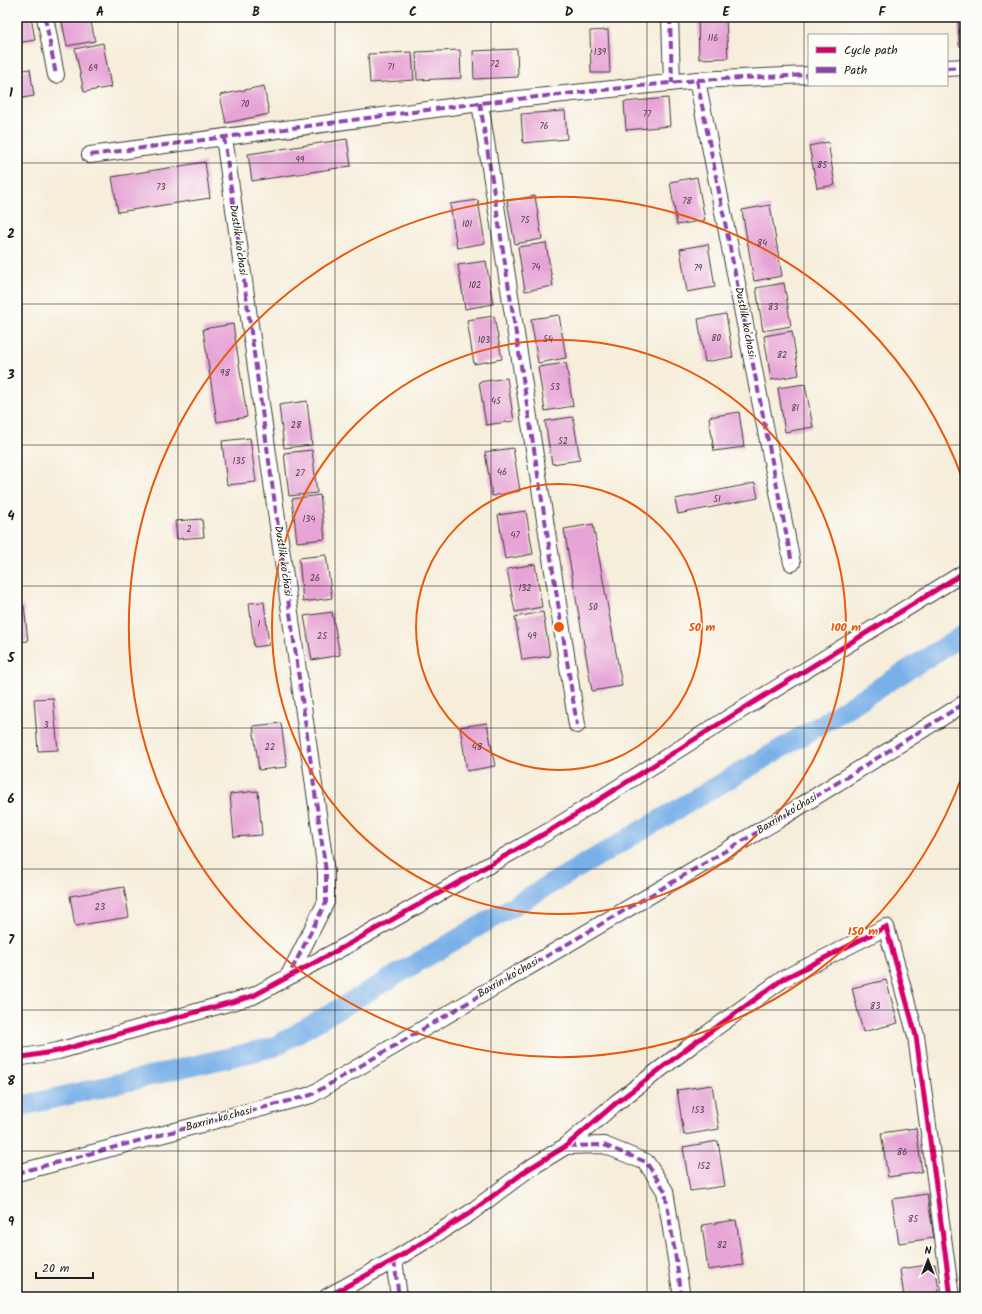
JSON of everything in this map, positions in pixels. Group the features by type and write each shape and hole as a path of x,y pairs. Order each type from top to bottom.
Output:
{"street":[{"path":"45,17 56,75"},
{"path":"670,17 672,83"},
{"path":"948,68 965,67"},
{"path":"90,155 480,103 697,80 808,75"},
{"name":"Dustlik ko'chasi","path":"697,80 792,563"},
{"path":"480,103 577,724"},
{"name":"Dustlik ko'chasi","path":"224,137 326,872 326,902 288,977"},
{"path":"17,1058 58,1051 253,996 349,944 551,830 965,572"},
{"name":"Baxrin ko'chasi","path":"17,1173 311,1095 778,820 965,703"},
{"path":"328,1297 394,1260 470,1213 527,1170 566,1146 616,1103 693,1044 783,979 886,927 916,1036 951,1297"},
{"path":"566,1146 604,1145 646,1162 665,1191 682,1297"},
{"path":"394,1260 399,1297"}],"building":[{"path":"17,17 31,17 35,40 17,43"},
{"path":"61,17 90,17 95,41 67,46"},
{"path":"698,17 726,17 728,58 699,59"},
{"path":"958,17 965,17 965,46 959,46"},
{"path":"608,30 610,73 591,73 590,31"},
{"path":"103,43 111,87 84,92 75,49"},
{"path":"517,49 518,77 474,79 473,51"},
{"path":"460,50 461,78 417,80 416,52"},
{"path":"412,52 414,80 370,83 368,54"},
{"path":"30,69 34,96 17,99 17,71"},
{"path":"264,86 269,114 226,123 220,95"},
{"path":"668,98 670,126 626,130 624,102"},
{"path":"565,111 567,139 523,143 521,114"},
{"path":"347,139 351,166 252,181 248,154"},
{"path":"828,142 835,185 817,188 809,146"},
{"path":"205,162 210,198 118,212 112,177"},
{"path":"697,177 705,220 677,225 670,182"},
{"path":"535,196 542,239 515,244 507,201"},
{"path":"478,200 485,243 457,248 450,204"},
{"path":"770,205 782,276 754,281 742,210"},
{"path":"546,243 553,286 525,291 518,247"},
{"path":"708,244 715,287 687,292 680,249"},
{"path":"486,261 493,304 465,309 458,265"},
{"path":"784,283 791,326 763,331 756,288"},
{"path":"726,314 733,357 705,362 698,319"},
{"path":"559,315 566,358 538,363 531,319"},
{"path":"494,316 502,359 474,364 467,320"},
{"path":"233,324 247,417 217,422 203,329"},
{"path":"792,331 799,375 771,380 764,336"},
{"path":"566,363 573,406 545,411 538,367"},
{"path":"507,378 514,421 486,425 479,382"},
{"path":"805,384 813,427 785,432 778,388"},
{"path":"307,401 312,445 284,448 279,405"},
{"path":"739,412 744,447 714,451 709,417"},
{"path":"573,417 580,460 552,464 545,421"},
{"path":"250,438 256,482 227,485 222,441"},
{"path":"513,448 520,491 492,496 485,452"},
{"path":"312,450 317,493 289,496 284,453"},
{"path":"755,483 758,498 678,514 675,499"},
{"path":"320,495 325,539 297,542 292,499"},
{"path":"526,511 533,554 505,559 498,515"},
{"path":"202,519 204,537 177,539 175,521"},
{"path":"593,524 622,686 592,691 564,529"},
{"path":"326,555 332,598 303,602 299,558"},
{"path":"535,564 542,607 515,612 507,569"},
{"path":"264,602 269,645 254,647 249,603"},
{"path":"24,606 28,641 17,642 17,607"},
{"path":"332,612 340,655 312,660 304,616"},
{"path":"543,612 550,656 522,660 515,617"},
{"path":"53,698 58,750 38,751 34,699"},
{"path":"281,723 287,767 259,770 253,726"},
{"path":"487,723 495,766 467,771 460,727"},
{"path":"258,791 262,835 234,837 230,794"},
{"path":"124,887 129,917 75,926 70,896"},
{"path":"886,980 898,1023 863,1032 852,988"},
{"path":"712,1085 719,1129 684,1135 677,1090"},
{"path":"916,1128 922,1172 888,1177 881,1133"},
{"path":"718,1141 725,1186 690,1191 683,1147"},
{"path":"927,1194 934,1238 899,1243 892,1199"},
{"path":"736,1220 743,1265 708,1270 702,1225"},
{"path":"935,1264 940,1297 904,1297 900,1269"}],"waterway":[{"path":"17,1107 274,1047 807,733 965,634"}],"marked path":[{"path":"45,17 56,75"},
{"path":"670,17 672,83"},
{"path":"948,68 965,67"},
{"path":"90,155 480,103 697,80 808,75"},
{"path":"697,80 792,563"},
{"path":"480,103 577,725"},
{"path":"224,137 326,872 326,902 289,975"},
{"path":"17,1173 311,1095 778,820 965,703"},
{"path":"568,1146 604,1145 646,1162 665,1191 682,1297"},
{"path":"394,1260 399,1297"}],"cycle path":[{"path":"17,1058 58,1051 253,996 349,944 551,830 733,715 965,572"},
{"path":"327,1297 394,1260 470,1213 527,1170 566,1146 616,1103 693,1044 783,979 886,927 916,1036 951,1297"}]}
